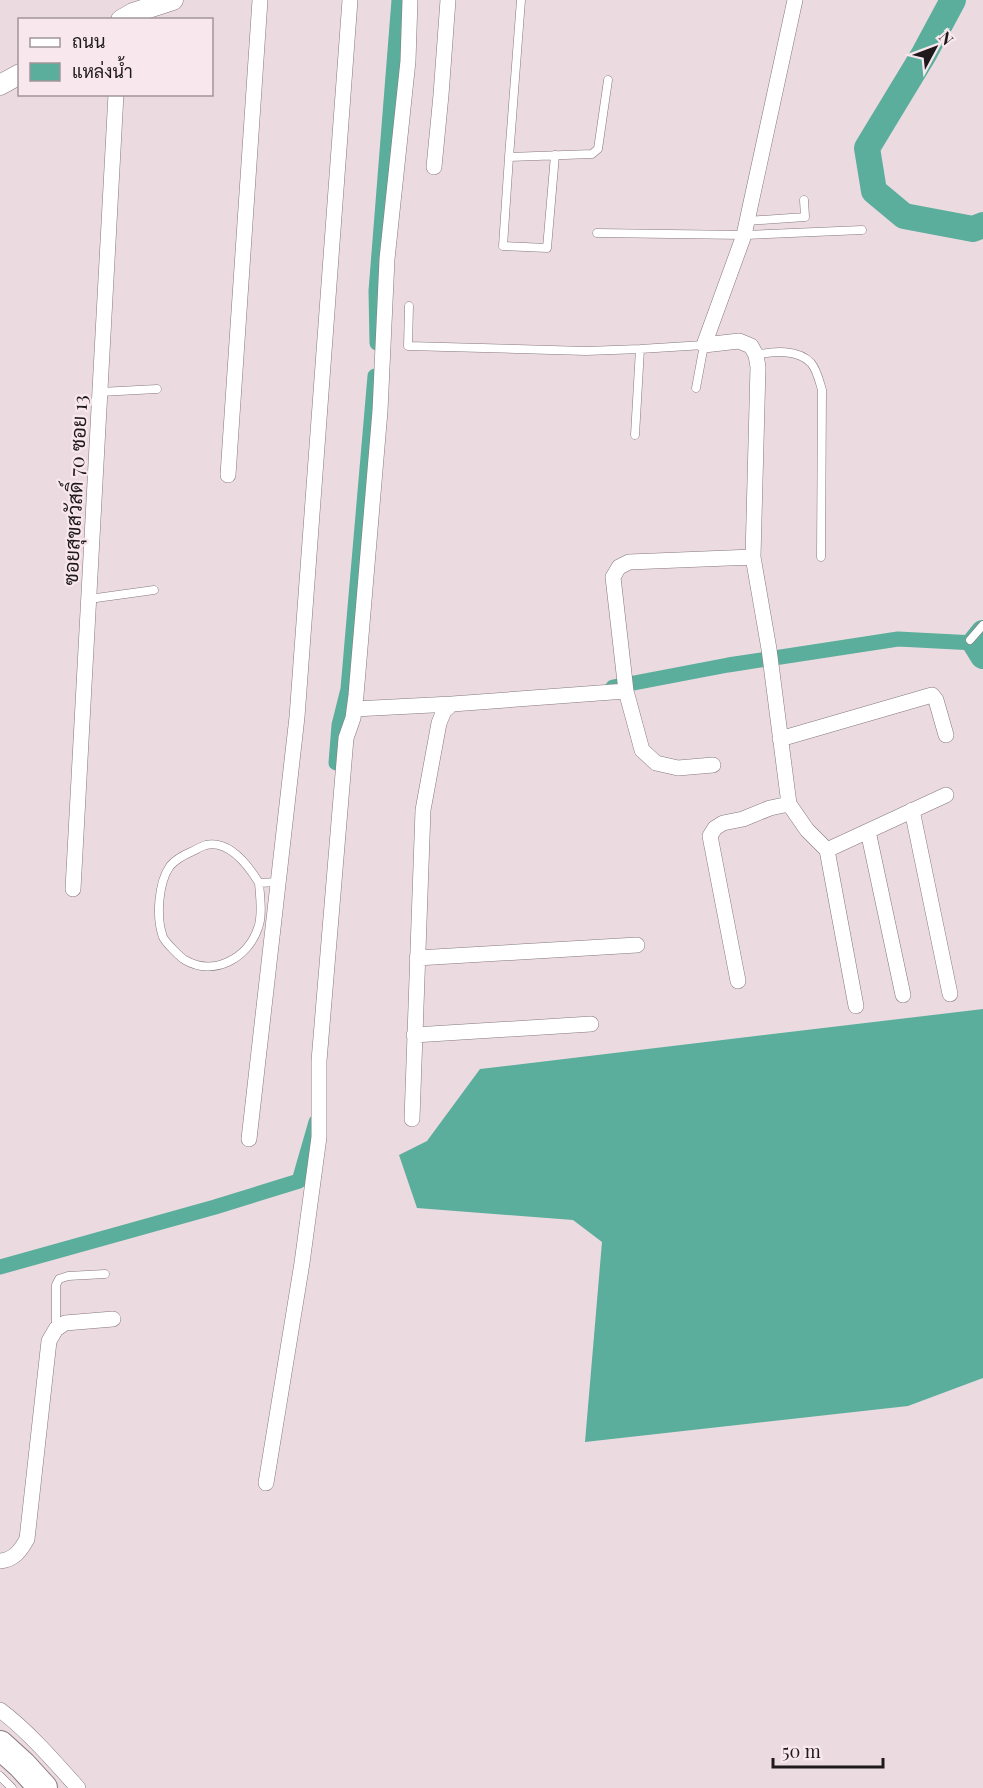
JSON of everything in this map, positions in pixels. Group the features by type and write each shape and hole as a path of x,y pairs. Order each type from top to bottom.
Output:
{"highway":[{"path":"0,1745 43,1788"}],"street":[{"path":"124,18 173,0"},
{"path":"228,475 260,0"},
{"path":"249,1139 297,717 350,0"},
{"path":"266,1483 302,1263 318,1147 319,1061 346,738 354,709 380,411 387,259 408,61 410,0"},
{"path":"434,167 448,0"},
{"path":"795,0 745,228 704,345 739,341 751,346 756,355 758,366 753,557 769,649 789,804 807,830 827,850 856,1006"},
{"path":"0,85 18,75"},
{"name":"ซอยสุขสวัสดิ์ 70 ซอย 13","path":"73,889 116,96"},
{"path":"713,765 678,768 656,763 642,750 626,691 613,577 619,567 629,562 753,557"},
{"path":"354,709 626,691"},
{"path":"780,739 932,696 936,700 946,735"},
{"path":"412,1119 423,810 439,723 444,711 452,704"},
{"path":"827,850 946,795"},
{"path":"738,981 710,836 715,828 723,823 789,804"},
{"path":"912,810 950,994"},
{"path":"868,831 903,996"},
{"path":"417,958 637,945"},
{"path":"414,1035 591,1024"},
{"path":"0,1561 5,1561 21,1551 27,1539 49,1341 56,1329 65,1323 113,1319"},
{"path":"0,1710 10,1717 78,1788"}],"lane":[{"path":"521,0 503,246 547,248 555,155"},
{"path":"509,156 592,154 598,149 608,80"},
{"path":"745,228 805,217 804,200"},
{"path":"597,234 745,228 862,230"},
{"path":"409,306 408,346 585,351 704,345 696,388"},
{"path":"635,435 640,350"},
{"path":"756,355 771,352 795,354 810,362 817,372 822,390 820,557"},
{"path":"100,392 157,389"},
{"path":"89,599 154,590"},
{"path":"970,640 983,625"},
{"path":"207,845 225,847 241,859 259,883 259,926 252,943 230,962 210,968 184,960 164,939 159,910 162,882 171,865 190,852 207,845"},
{"path":"259,883 278,882"},
{"path":"56,1329 56,1285 59,1279 68,1276 105,1274"},
{"path":"0,1776 12,1788"}],"water":[{"path":"983,1009 983,1378 908,1406 585,1442 602,1242 573,1220 417,1208 399,1155 427,1141 480,1069"}],"waterway":[{"path":"377,343 376,291 399,0"},
{"path":"953,0 924,54 867,148 874,191 904,216 973,229 983,225"},
{"path":"336,763 339,725 348,689 375,376"},
{"path":"983,633 975,643 983,656"},
{"path":"613,687 728,665 898,639 975,643"},
{"path":"0,1267 299,1181 316,1122"}]}
